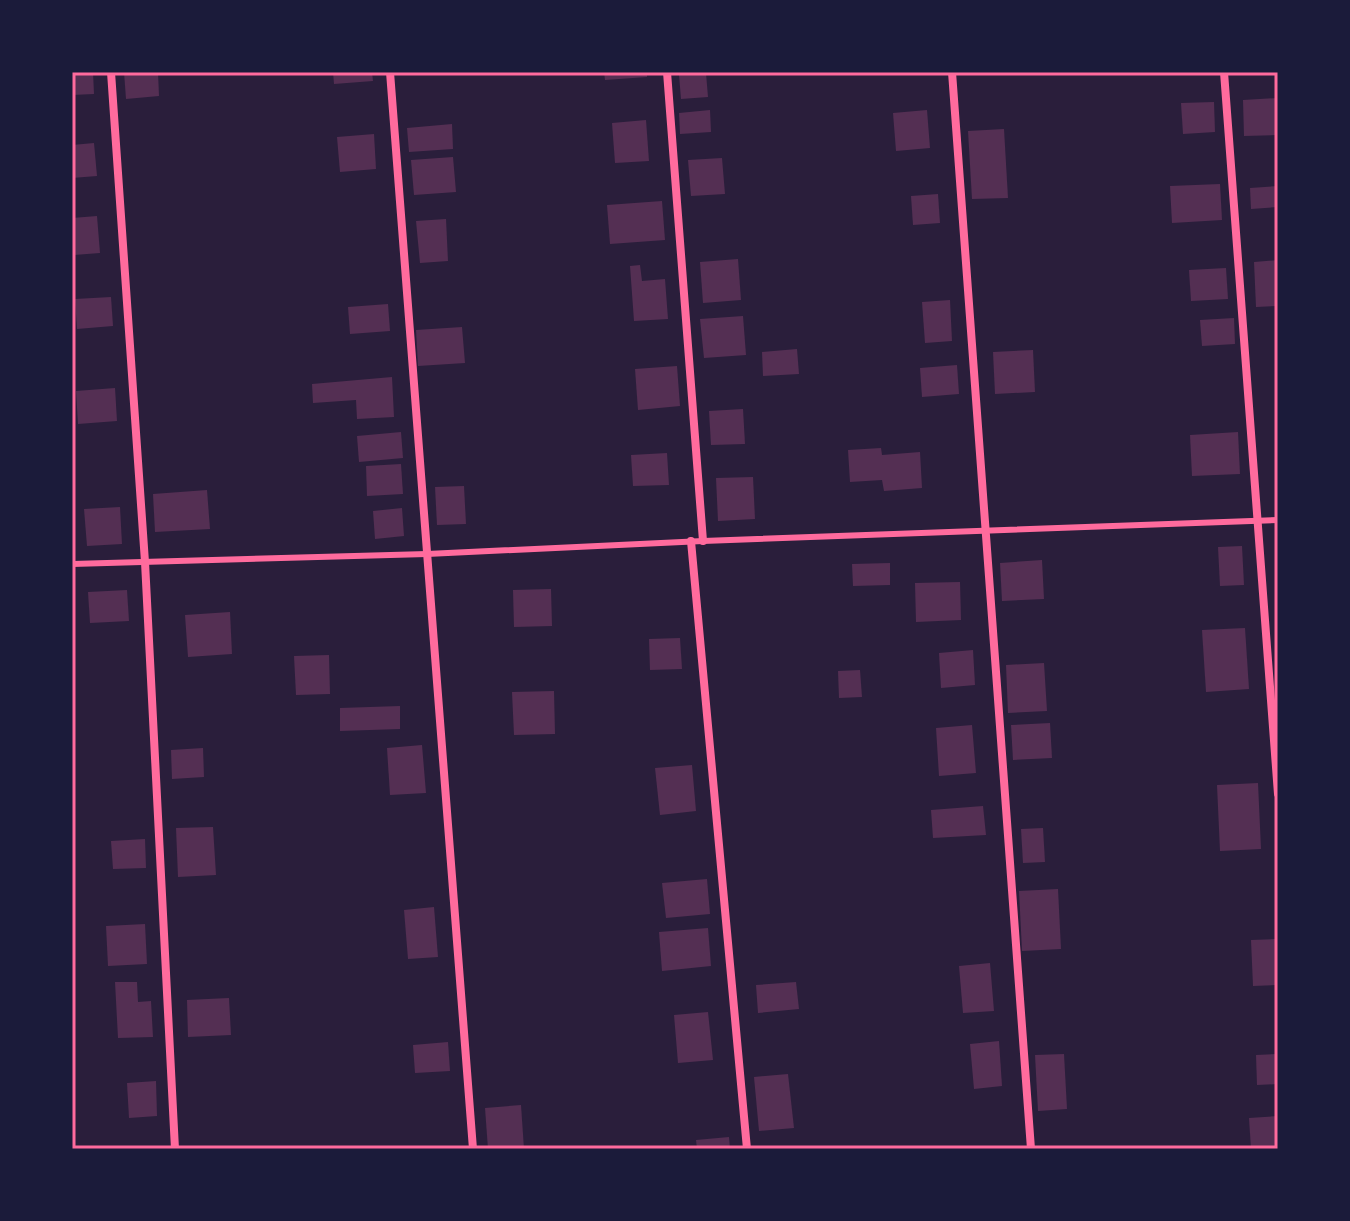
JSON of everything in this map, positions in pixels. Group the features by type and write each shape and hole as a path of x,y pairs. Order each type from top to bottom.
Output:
{"street":[{"path":"111,72 145,562 175,1149"},
{"path":"390,72 473,1149"},
{"path":"667,72 703,541"},
{"path":"952,72 1031,1149"},
{"path":"1224,72 1278,794"},
{"path":"691,541 747,1149"}],"lane":[{"path":"72,564 427,554 691,541 1278,520"}],"shaded area":[{"path":"72,72 1278,72 1278,1149 72,1149"}],"building":[{"path":"72,72 93,72 94,94 72,95"},
{"path":"124,72 158,72 159,96 126,99"},
{"path":"333,72 372,72 373,81 334,84"},
{"path":"604,72 647,72 647,77 605,80"},
{"path":"706,73 708,97 681,99 679,75"},
{"path":"1278,98 1278,135 1244,136 1243,100"},
{"path":"1214,102 1215,132 1183,134 1181,103"},
{"path":"710,110 711,132 680,134 679,113"},
{"path":"927,110 930,148 896,151 893,113"},
{"path":"646,120 649,161 615,163 612,123"},
{"path":"452,124 453,149 409,152 407,128"},
{"path":"1004,129 1008,198 972,199 968,131"},
{"path":"374,134 376,169 340,172 337,137"},
{"path":"94,143 97,176 72,178 72,145"},
{"path":"453,157 456,192 414,195 411,160"},
{"path":"722,158 725,194 691,196 688,160"},
{"path":"1220,184 1222,220 1172,223 1170,186"},
{"path":"1278,186 1278,207 1251,209 1250,188"},
{"path":"938,194 940,223 913,225 911,196"},
{"path":"662,201 665,240 610,244 607,205"},
{"path":"97,216 100,253 74,255 72,218"},
{"path":"446,219 448,261 420,263 416,221"},
{"path":"738,259 741,300 703,303 700,262"},
{"path":"1278,260 1278,306 1256,307 1254,262"},
{"path":"640,265 642,281 665,279 668,319 634,321 630,266"},
{"path":"1226,268 1228,299 1191,301 1189,270"},
{"path":"111,297 113,326 77,329 75,299"},
{"path":"950,300 952,341 925,343 922,302"},
{"path":"388,304 390,331 350,334 348,307"},
{"path":"743,316 746,355 704,358 700,319"},
{"path":"1234,318 1235,344 1202,346 1200,320"},
{"path":"462,327 465,363 418,366 416,330"},
{"path":"797,349 799,374 763,376 762,352"},
{"path":"1033,350 1035,392 995,394 993,352"},
{"path":"957,365 959,394 922,397 920,368"},
{"path":"677,366 680,406 638,410 635,369"},
{"path":"392,377 394,417 357,419 356,400 313,403 312,384"},
{"path":"115,388 117,421 78,424 76,391"},
{"path":"743,409 745,444 711,445 709,411"},
{"path":"401,432 403,458 359,462 357,436"},
{"path":"1238,432 1240,474 1192,476 1190,435"},
{"path":"881,448 882,455 920,452 922,488 884,491 882,480 850,482 848,450"},
{"path":"667,453 669,485 633,486 631,455"},
{"path":"401,464 403,494 367,496 366,466"},
{"path":"753,477 755,519 718,521 716,478"},
{"path":"464,486 466,524 437,525 435,487"},
{"path":"207,490 210,529 155,532 153,494"},
{"path":"120,507 122,544 87,546 84,509"},
{"path":"402,508 404,536 375,539 373,511"},
{"path":"1242,546 1244,585 1220,586 1218,547"},
{"path":"1042,560 1044,599 1002,601 1000,563"},
{"path":"890,563 890,585 853,586 852,564"},
{"path":"960,582 961,620 916,622 915,583"},
{"path":"551,589 552,626 514,627 513,590"},
{"path":"127,590 129,621 90,623 88,592"},
{"path":"230,612 232,654 188,657 185,615"},
{"path":"1245,628 1249,689 1206,692 1202,630"},
{"path":"680,638 682,669 650,670 649,639"},
{"path":"973,650 975,685 941,688 939,653"},
{"path":"329,655 330,694 296,695 294,656"},
{"path":"1044,663 1047,711 1008,713 1006,665"},
{"path":"860,670 862,697 839,698 838,671"},
{"path":"554,691 555,734 514,735 512,692"},
{"path":"400,706 400,729 340,731 340,708"},
{"path":"1050,723 1052,758 1013,760 1011,725"},
{"path":"972,725 976,773 939,776 936,728"},
{"path":"422,745 426,793 390,795 387,748"},
{"path":"203,748 204,777 172,779 171,750"},
{"path":"692,765 696,811 660,815 655,768"},
{"path":"1258,783 1261,849 1220,851 1217,785"},
{"path":"983,806 986,835 933,838 931,810"},
{"path":"213,827 216,875 178,877 176,828"},
{"path":"1043,828 1045,862 1023,863 1021,829"},
{"path":"145,839 146,868 113,869 111,841"},
{"path":"707,879 710,914 666,918 662,883"},
{"path":"1058,889 1061,949 1022,951 1019,891"},
{"path":"434,907 438,957 408,959 404,910"},
{"path":"145,924 147,964 108,966 106,926"},
{"path":"708,928 711,966 662,971 659,932"},
{"path":"1275,939 1277,985 1253,986 1251,940"},
{"path":"990,963 994,1011 963,1013 959,966"},
{"path":"115,982 137,982 138,1002 151,1001 153,1037 118,1038"},
{"path":"796,982 799,1009 758,1013 756,985"},
{"path":"229,998 231,1035 188,1037 187,1000"},
{"path":"708,1012 713,1060 678,1063 674,1015"},
{"path":"999,1041 1002,1086 974,1089 970,1044"},
{"path":"448,1042 450,1071 415,1073 413,1045"},
{"path":"1064,1054 1067,1109 1038,1111 1035,1055"},
{"path":"1278,1054 1278,1084 1257,1085 1256,1055"},
{"path":"788,1074 794,1128 759,1131 754,1077"},
{"path":"156,1081 157,1116 129,1118 127,1083"},
{"path":"521,1105 524,1149 488,1149 485,1108"},
{"path":"1278,1116 1278,1149 1251,1149 1249,1118"},
{"path":"729,1137 730,1149 697,1149 696,1140"}]}
